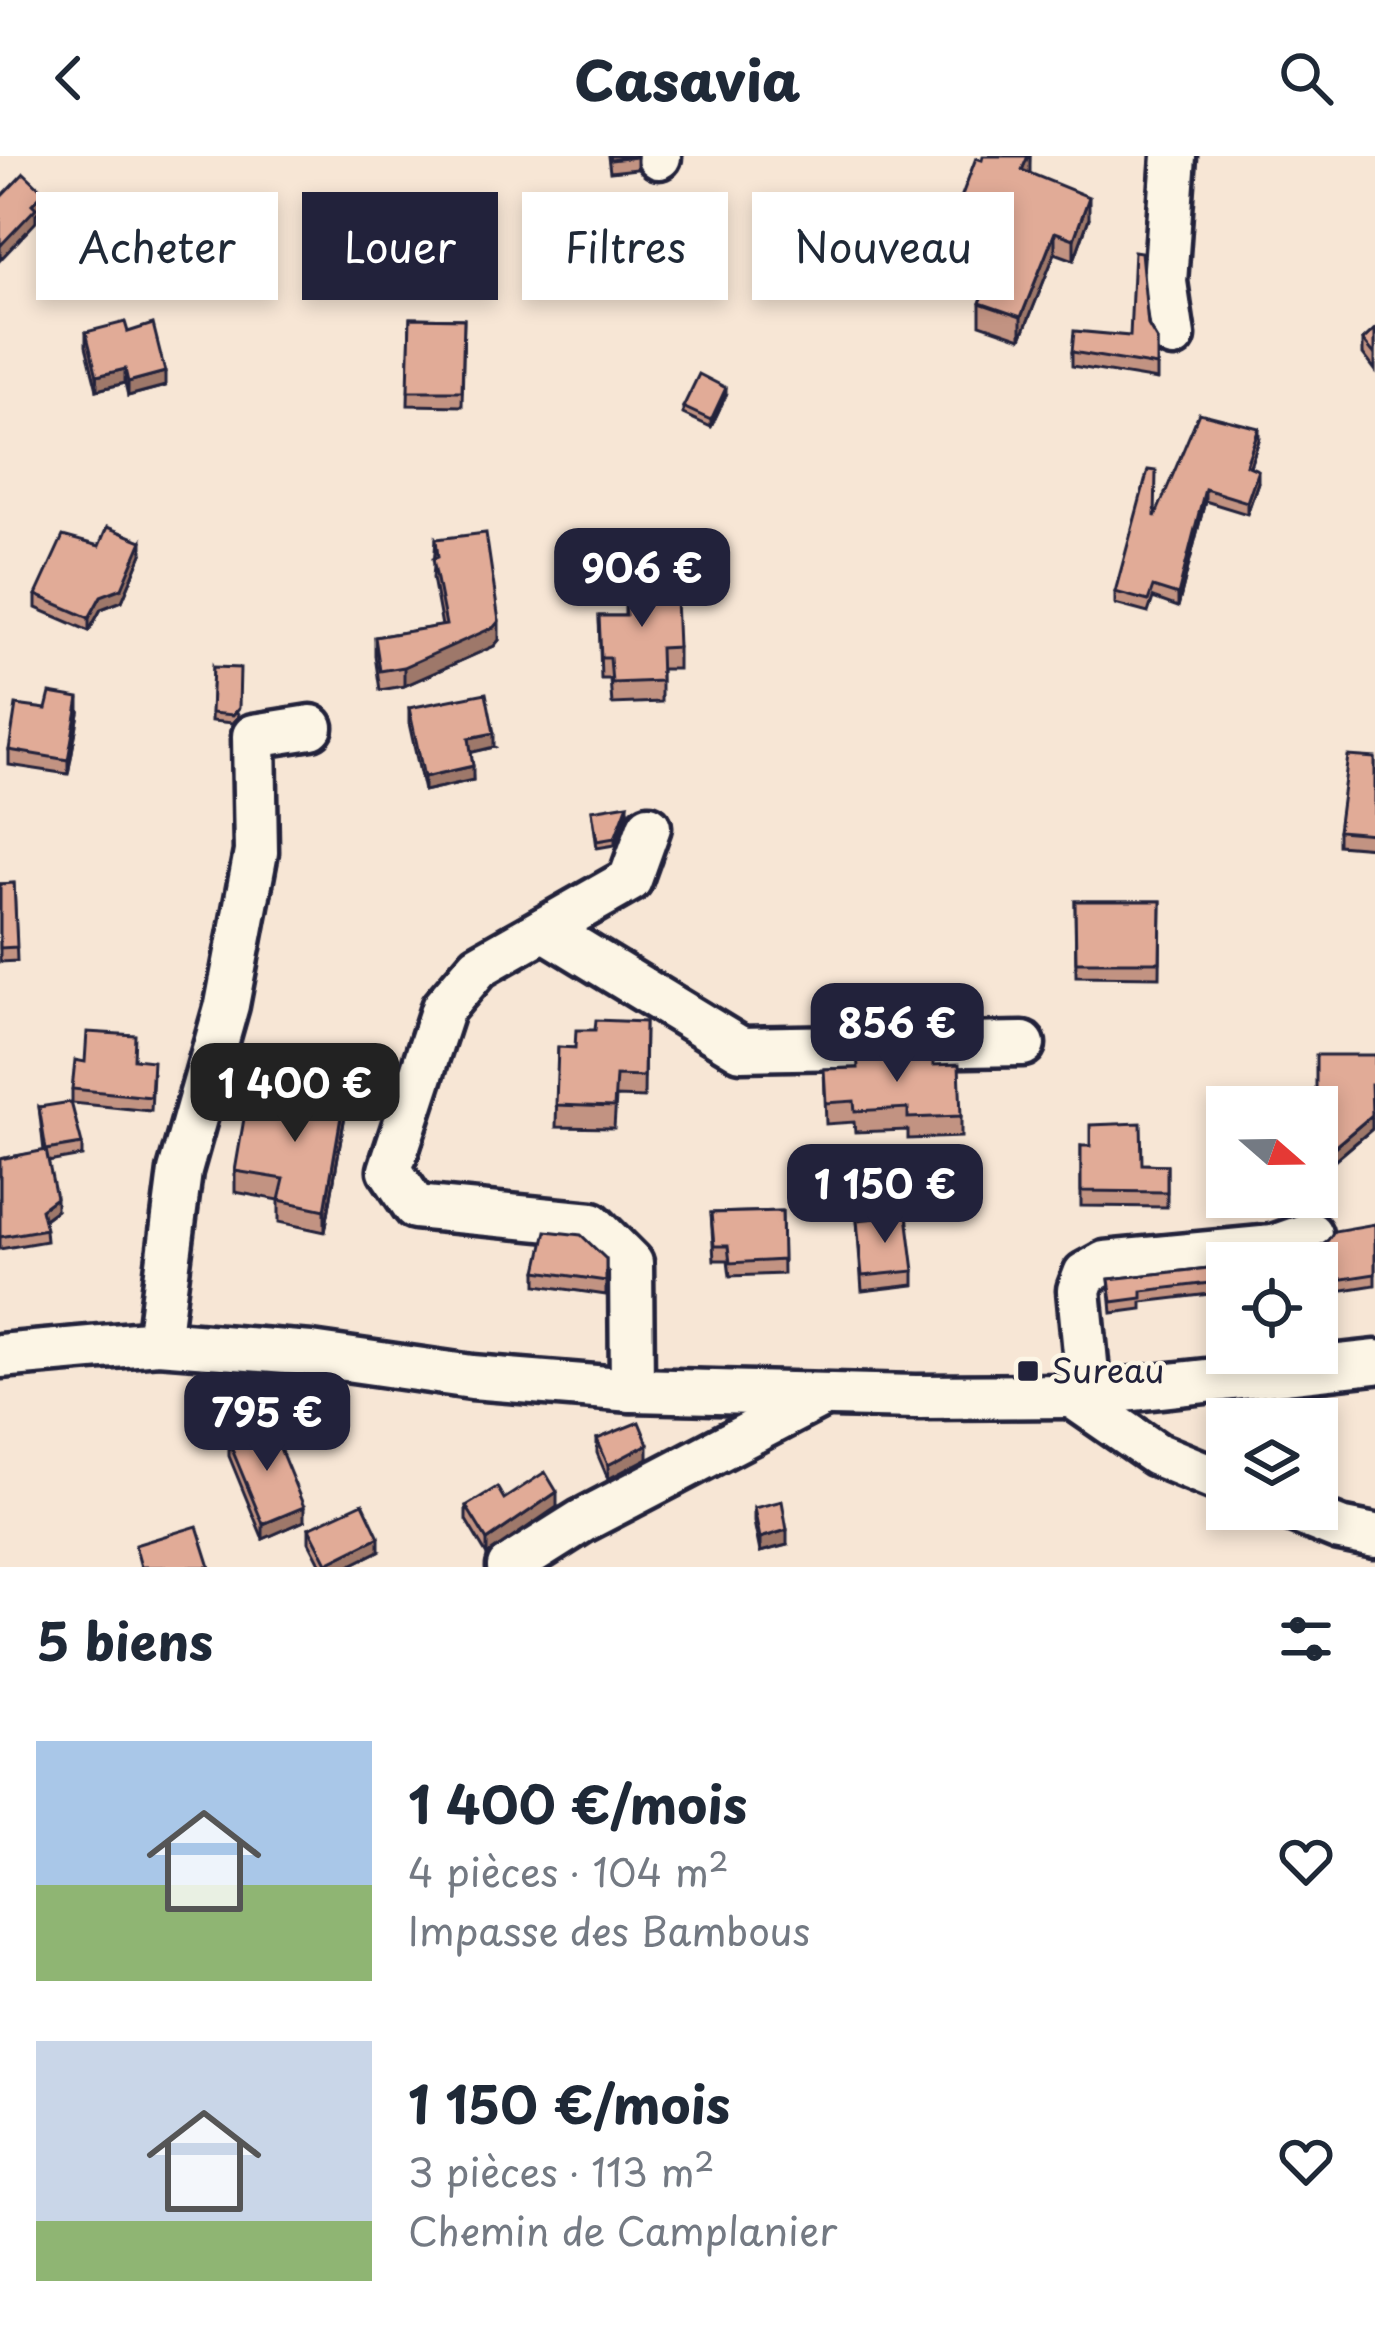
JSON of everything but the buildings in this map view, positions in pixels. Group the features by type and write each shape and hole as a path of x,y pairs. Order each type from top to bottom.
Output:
{"street":[{"path":"1173,336 1165,282 1174,156"},
{"path":"158,1342 180,1171 227,1006 256,852 254,736 311,728"},
{"path":"632,1390 631,1263 592,1224 415,1208 390,1170 443,1008 478,966 630,880 649,826"},
{"path":"544,929 740,1049 1023,1044"},
{"path":"1080,1395 1078,1290 1085,1274 1105,1263 1273,1246 1310,1234"},
{"path":"0,1356 158,1342 311,1354 472,1378 632,1390 824,1394 1080,1395 1375,1362"},
{"path":"509,1567 582,1521 824,1394"},
{"path":"1080,1395 1156,1454 1206,1474"},
{"path":"1338,1528 1375,1536"}],"place":[{"name":"Sureau","path":"1028,1371"}]}
